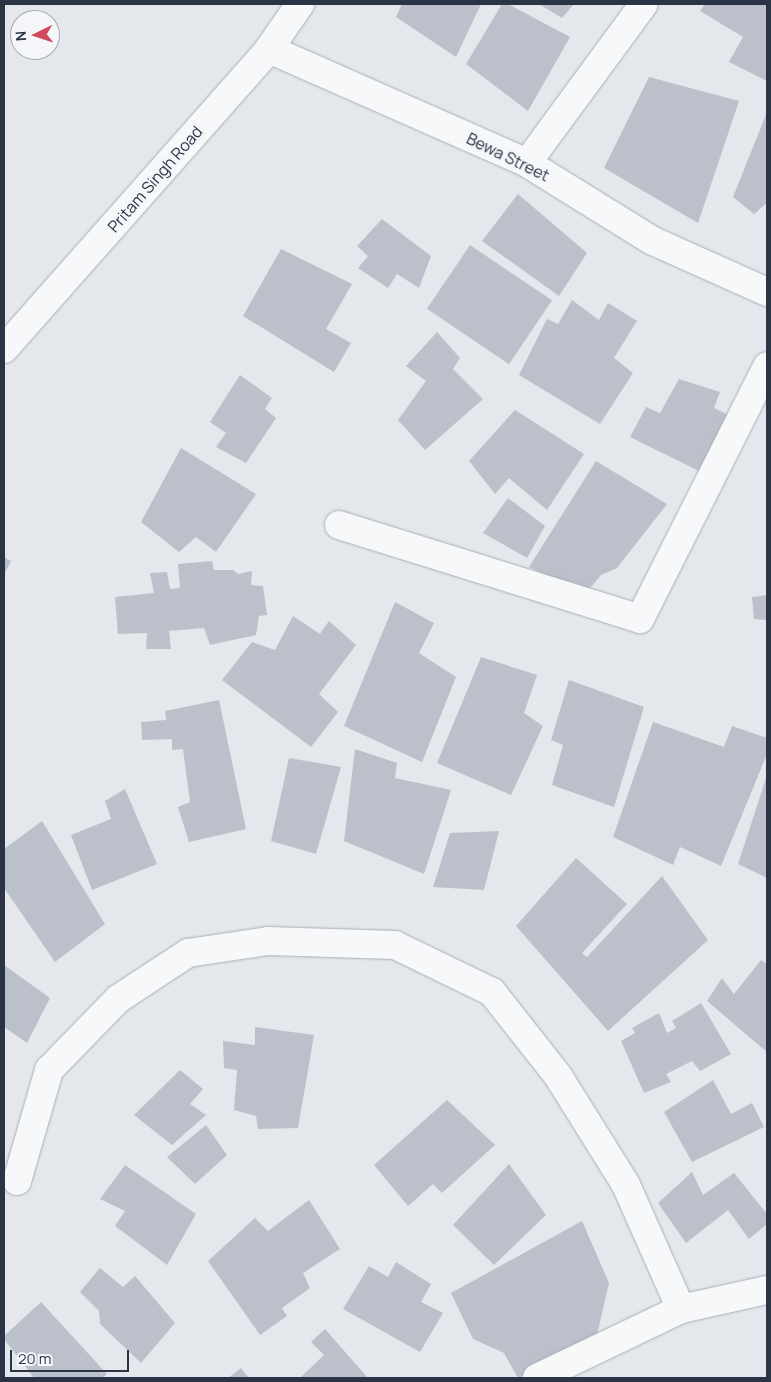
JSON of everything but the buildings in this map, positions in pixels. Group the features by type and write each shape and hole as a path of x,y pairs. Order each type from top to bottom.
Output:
{"street":[{"name":"Pritam Singh Road","path":"4,349 269,49 300,4"},
{"path":"527,163 644,4"},
{"name":"Bewa Street","path":"269,49 527,163 653,241 767,292"},
{"path":"339,525 640,619 767,366"},
{"path":"17,1180 49,1070 118,998 188,954 268,941 395,945 492,992 558,1076 626,1185 681,1309"},
{"path":"536,1378 681,1309 767,1290"}]}
